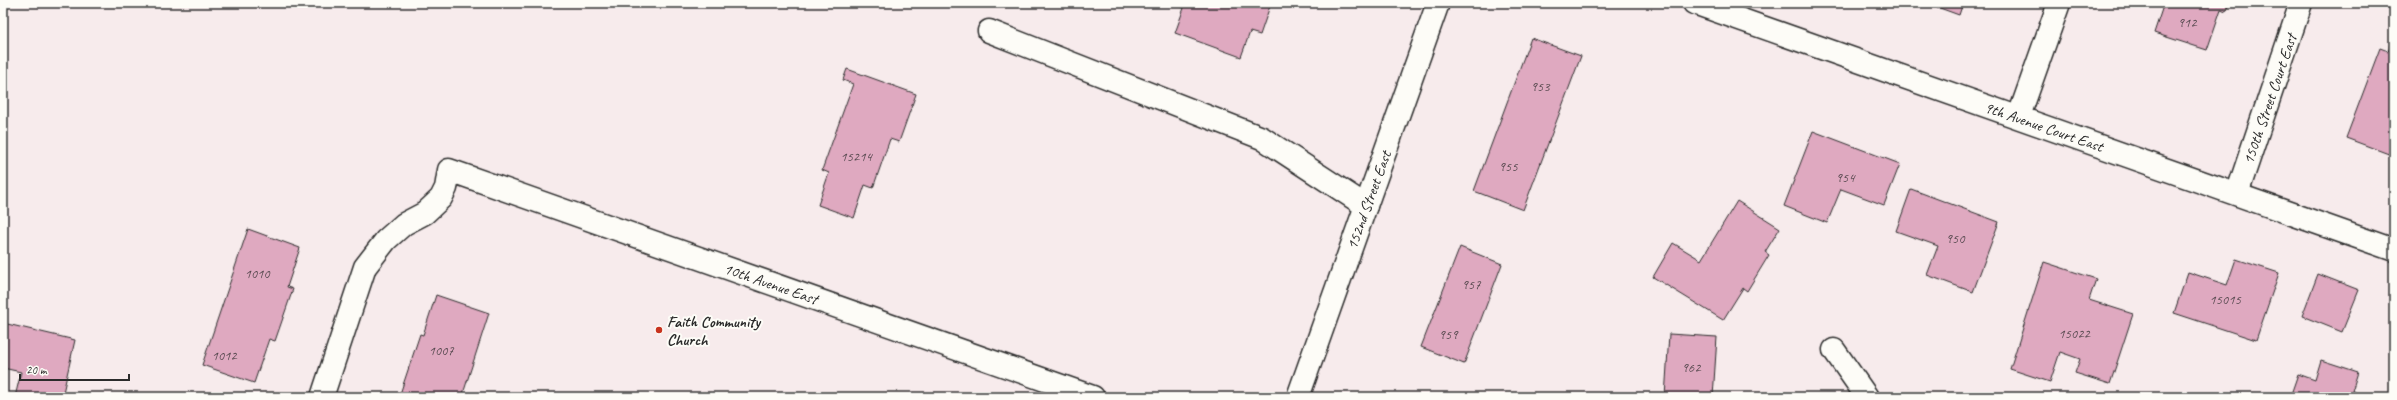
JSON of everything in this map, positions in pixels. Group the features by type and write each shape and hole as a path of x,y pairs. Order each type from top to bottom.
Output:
{"street":[{"name":"152nd Street East","path":"1298,397 1438,3"},
{"name":"9th Avenue Court East","path":"1694,3 2018,116 2394,250"},
{"path":"2018,116 2059,3"},
{"name":"150th Street Court East","path":"2237,194 2301,3"},
{"path":"989,31 1262,138 1366,206"},
{"name":"10th Avenue East","path":"322,397 365,267 386,240 404,224 425,214 440,198 446,188 449,170 1093,397"},
{"path":"1834,350 1867,397"}],"building":[{"path":"1178,3 1271,3 1260,35 1250,32 1241,57 1175,33 1184,8 1178,5"},
{"path":"1926,3 1963,3 1959,15"},
{"path":"2164,3 2229,3 2226,11 2221,9 2207,50 2154,33"},
{"path":"2394,35 2394,156 2346,138 2380,48 2388,51"},
{"path":"1531,38 1581,56 1523,210 1474,191"},
{"path":"847,69 916,94 899,142 890,139 873,188 865,185 854,218 818,205 829,173 822,170 853,84 843,80"},
{"path":"1813,131 1900,164 1884,205 1841,189 1827,223 1784,206"},
{"path":"1911,189 1999,222 1973,292 1927,275 1938,246 1896,231"},
{"path":"1737,201 1780,228 1765,252 1769,255 1747,291 1743,288 1723,320 1653,277 1673,243 1701,260"},
{"path":"248,229 300,248 287,287 293,289 275,341 269,339 254,383 202,365"},
{"path":"1460,247 1502,264 1464,364 1421,347"},
{"path":"2236,259 2279,273 2256,340 2174,313 2188,272 2227,285"},
{"path":"2044,262 2096,279 2089,300 2133,314 2110,384 2075,373 2080,359 2060,352 2050,382 2010,369"},
{"path":"2318,274 2359,290 2342,332 2302,316"},
{"path":"436,295 489,313 462,397 402,397 400,394 420,334 423,335"},
{"path":"3,323 75,340 62,397 15,397 21,372 3,368"},
{"path":"1669,334 1717,337 1713,397 1665,397"},
{"path":"2321,360 2358,372 2352,391 2370,397 2290,397 2298,374 2315,380"}],"place":[{"name":"Faith Community Church","path":"659,330"}]}
